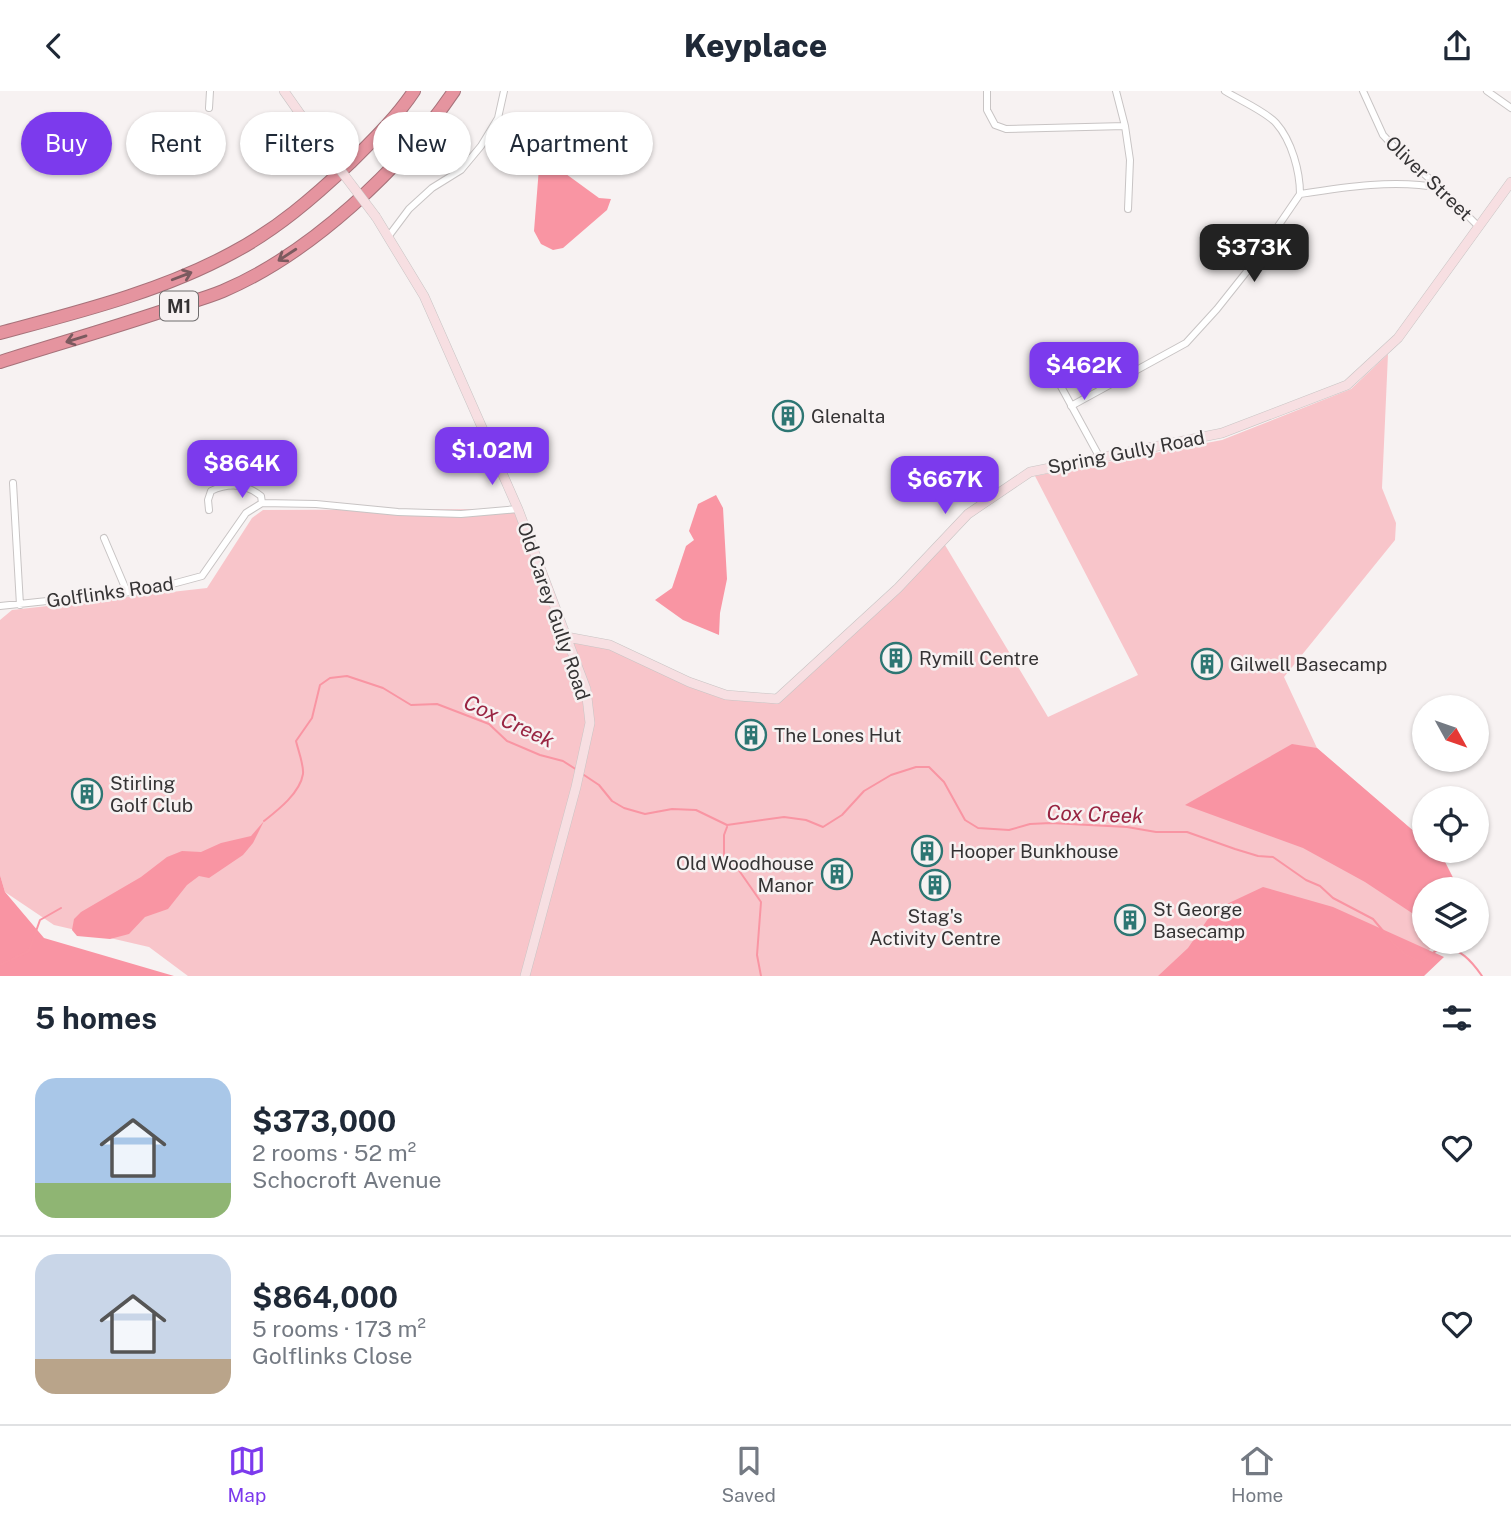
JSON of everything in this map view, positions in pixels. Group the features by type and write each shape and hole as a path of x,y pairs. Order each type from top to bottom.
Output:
{"highway":[{"name":"M1","path":"0,333 149,288 205,267 242,247 293,214 324,187 383,128 414,91"},
{"name":"M1","path":"0,362 221,292 283,258 320,233 374,184 421,135 454,91"}],"main road":[{"name":"Old Carey Gully Road","path":"284,91 376,218 424,296 518,509 586,689 590,723 525,976"},
{"name":"Spring Gully Road","path":"567,637 610,645 690,682 726,695 777,699 898,588 968,514 1030,472 1222,433 1347,385 1398,338 1511,182"}],"street":[{"path":"209,108 210,91"},
{"path":"387,237 409,209 432,188 461,170 481,146 498,118 504,91"},
{"path":"987,91 987,110 995,125 1006,129 1125,125"},
{"path":"1116,91 1130,160 1128,209"},
{"path":"1071,406 1186,343 1248,270 1300,194 1300,178 1283,134 1275,121 1225,91"},
{"name":"Oliver Street","path":"1363,91 1383,135 1479,227"},
{"path":"1487,91 1511,108"},
{"path":"1300,194 1417,183 1440,188"},
{"path":"1046,359 1100,458"},
{"path":"13,483 20,605"},
{"path":"209,510 211,491 220,486 238,485 261,496 262,503 316,503 398,512 461,515 518,509"},
{"name":"Golflinks Road","path":"0,606 150,590 202,576 246,513 262,503"},
{"path":"104,538 127,592"}],"shaded area":[{"path":"538,175 567,175 599,198 611,199 607,210 563,248 553,250 541,244 534,231"},
{"path":"1388,354 1382,488 1396,523 1395,540 1284,677 1317,748 1412,830 1412,863 1446,863 1453,877 1412,877 1412,954 1425,954 1403,976 188,976 149,947 54,925 5,892 0,875 0,620 12,610 207,588 252,518 263,510 518,509 568,637 610,645 726,695 777,699 942,540 1048,717 1138,675 1035,476 1222,440 1351,389"},
{"path":"716,495 723,508 727,579 720,613 719,635 683,620 655,600 672,588 686,546 694,540 689,531 698,504"},
{"path":"1292,744 1317,748 1412,830 1412,863 1446,863 1452,877 1412,877 1412,913 1365,882 1303,848 1185,805"},
{"path":"264,821 253,843 243,855 209,878 199,876 187,885 168,909 145,917 129,934 110,939 77,936 72,930 74,919 81,912 141,877 167,857 182,851 201,852 221,843 251,836"},
{"path":"0,875 5,892 44,938 174,976 0,976"},
{"path":"1263,887 1333,907 1412,943 1412,954 1437,954 1444,957 1424,976 1158,976 1188,948 1214,910"}],"waterway":[{"name":"Cox Creek","path":"264,821 298,788 303,766 296,741 312,718 320,685 330,678 347,676 383,688 411,705 437,704 489,724 507,741 563,761 577,770"},
{"name":"Cox Creek","path":"581,773 599,785 612,801 624,808 645,814 672,809 696,810 727,825 784,817 806,820 823,827 842,815 864,791 891,775 916,767 929,767 944,782 965,820 978,828 1009,830 1030,824 1051,823 1187,832 1258,856 1273,857 1306,880 1320,886 1333,898 1373,919 1405,954 1421,962 1440,949 1447,948 1459,952 1482,976"},
{"path":"727,827 724,835 724,857 738,869 761,902 757,955 761,976"},
{"name":"Cox Creek","path":"0,965 29,951 40,920 61,908"}],"place":[{"name":"Glenalta","path":"788,416"},
{"name":"Rymill Centre","path":"896,658"},
{"name":"Gilwell Basecamp","path":"1207,664"},
{"name":"The Lones Hut","path":"751,735"},
{"name":"Stirling Golf Club","path":"87,794"},
{"name":"Hooper Bunkhouse","path":"927,851"},
{"name":"Old Woodhouse Manor","path":"837,874"},
{"name":"Stag's Activity Centre","path":"935,885"},
{"name":"St George Basecamp","path":"1130,920"}]}
